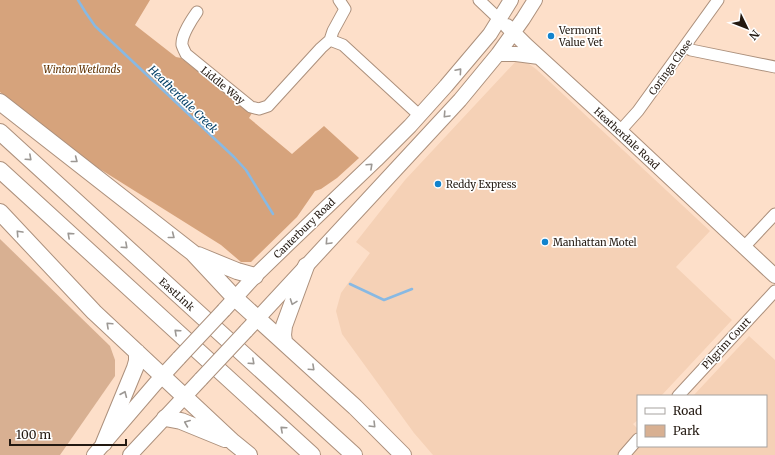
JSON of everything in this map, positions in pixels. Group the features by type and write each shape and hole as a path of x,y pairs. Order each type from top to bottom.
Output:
{"highway":[{"path":"0,102 193,253 235,298 284,341 402,455"},
{"name":"EastLink","path":"0,132 354,455"},
{"path":"0,170 312,455"},
{"path":"0,212 94,312 233,442 249,455"},
{"path":"193,253 238,272 255,276"},
{"path":"284,341 284,326 306,266"},
{"path":"99,449 135,368 137,352"},
{"path":"165,418 181,421 233,442"}],"main road":[{"name":"Canterbury Road","path":"99,449 162,376 255,276 391,145 420,115 490,34 511,0"},
{"path":"130,455 460,100 498,54 535,0"},
{"name":"Heatherdale Road","path":"499,19 775,276"},
{"path":"498,54 516,54 539,57"}],"street":[{"name":"Liddle Way","path":"197,12 184,34 182,45 186,54 251,107 259,109 268,106 330,40 333,31 345,9 339,0"},
{"name":"Heatherdale Road","path":"479,0 499,19"},
{"name":"Coringa Close","path":"620,131 638,111 718,0"},
{"path":"330,40 343,45 420,115"},
{"path":"685,46 691,50 775,67"},
{"path":"744,247 775,214"},
{"name":"Pilgrim Court","path":"679,395 775,291"},
{"path":"624,455 637,440"}],"shaded area":[{"path":"518,59 536,69 710,231 676,267 732,320 662,395 637,395 637,421 633,424 637,428 637,447 767,447 767,395 694,395 749,336 775,360 775,455 433,455 414,433 342,334 336,311 341,293 370,253 356,242 405,180"}],"green space":[{"name":"Winton Wetlands","path":"0,0 150,0 135,25 176,57 181,58 252,113 249,118 292,154 324,126 359,158 337,178 321,189 315,191 297,217 251,262 241,262 221,245 95,166 44,128 0,92"},
{"path":"0,239 110,346 115,360 115,376 60,455 0,455"}],"waterway":[{"name":"Heatherdale Creek","path":"78,0 95,26 246,170 273,214"},
{"name":"Heatherdale Creek","path":"350,284 384,300 412,289"}],"place":[{"name":"Vermont Value Vet","path":"551,36"},
{"name":"Reddy Express","path":"438,184"},
{"name":"Manhattan Motel","path":"545,242"}]}
